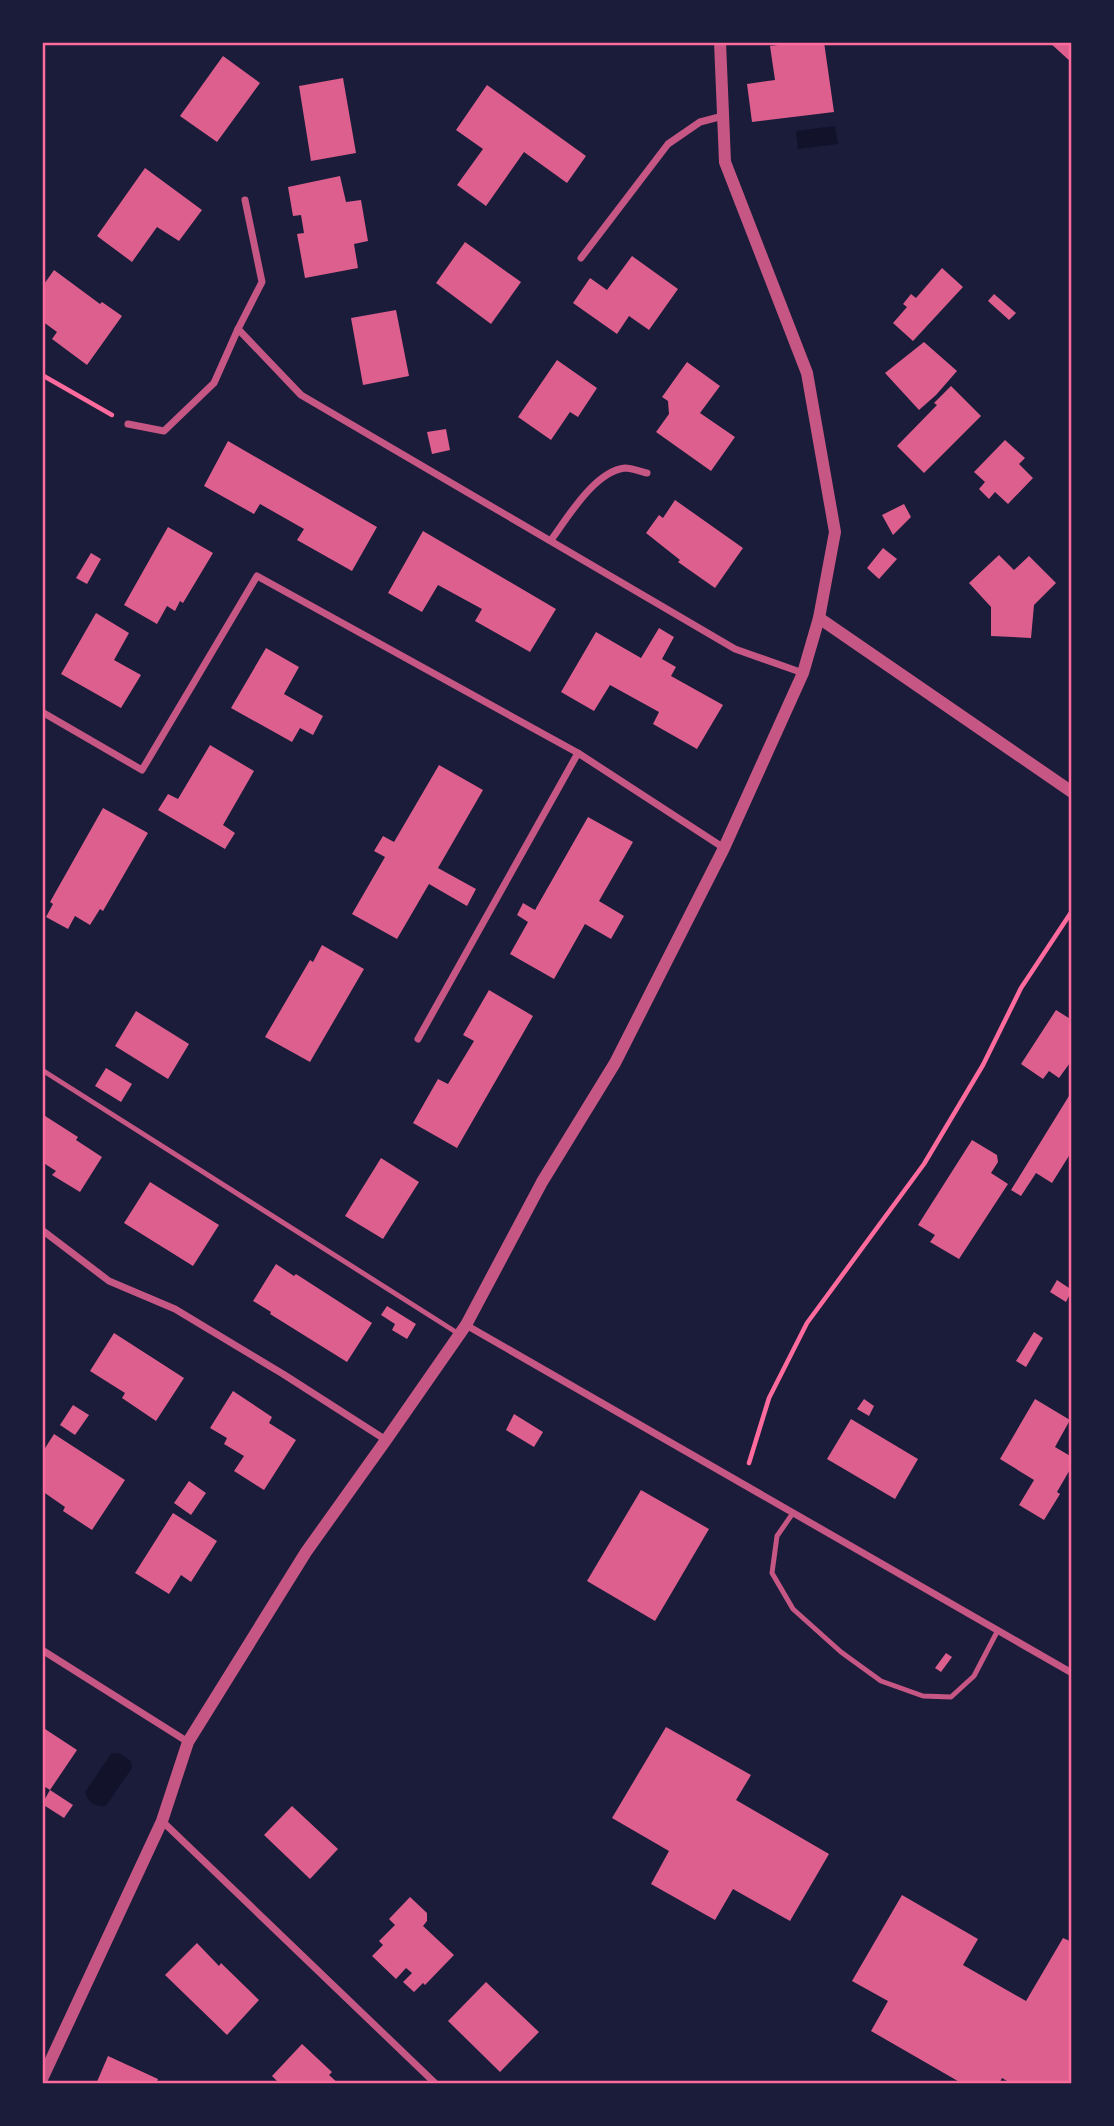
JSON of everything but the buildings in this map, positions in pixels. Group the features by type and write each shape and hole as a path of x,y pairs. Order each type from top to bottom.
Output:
{"street":[{"path":"42,2079 162,1821 188,1742 306,1552 463,1329 542,1182 615,1063 724,848 803,673 819,618 835,531 807,373 724,162 719,42"},
{"path":"581,258 668,144 700,122 723,116"},
{"path":"128,424 164,431 214,383 261,282 245,200"},
{"path":"238,329 302,395 734,649 803,673"},
{"path":"551,540 587,492 606,475 626,468 647,473"},
{"path":"42,712 142,770 257,576 578,753 724,848"},
{"path":"819,618 1072,792"},
{"path":"418,1039 578,753"},
{"path":"42,1230 109,1281 175,1310 283,1374 386,1440"},
{"path":"463,1329 743,1484 1072,1673"},
{"path":"42,1650 188,1742"},
{"path":"162,1821 436,2084"}],"lane":[{"path":"42,1070 463,1329"},
{"path":"793,1513 777,1536 772,1573 793,1609 841,1652 881,1681 923,1696 951,1697 974,1676 998,1630"}],"path":[{"path":"42,375 128,424"},
{"path":"743,1484 769,1398 807,1323 924,1164 983,1065 1021,988 1072,911"}],"shaded area":[{"path":"835,126 838,144 798,149 796,131"},
{"path":"119,1753 131,1761 132,1768 106,1806 95,1805 90,1802 85,1792 111,1754"}]}
